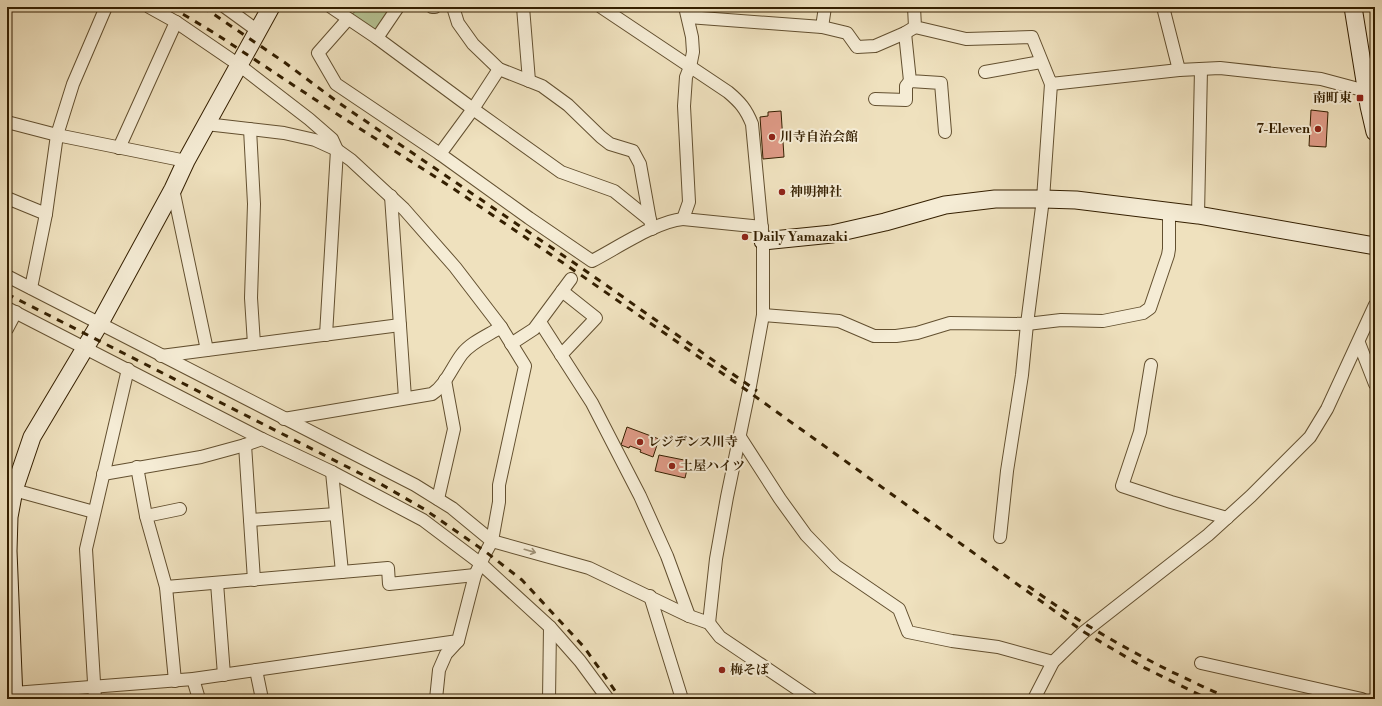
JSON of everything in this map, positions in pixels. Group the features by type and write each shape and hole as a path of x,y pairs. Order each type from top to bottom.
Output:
{"street":[{"path":"30,288 46,214 57,135 73,84 106,7"},
{"path":"149,7 176,22 239,65 310,119 332,139 337,150 326,335"},
{"path":"225,7 258,31"},
{"path":"271,7 206,124 173,189 100,323 32,437 10,489 7,551 14,696 94,693 458,640"},
{"path":"331,7 377,38 561,172 614,191 651,224"},
{"path":"377,38 398,7"},
{"path":"453,7 458,23 473,44 499,69 526,78 529,81 542,86 568,104 610,144 633,151 640,164 651,224"},
{"path":"523,7 529,81"},
{"path":"601,7 728,92 738,100 747,112 752,124 763,234 763,315 716,559 709,624"},
{"path":"822,27 825,7"},
{"path":"875,99 906,100 906,86 910,81 910,30 914,7"},
{"path":"1163,7 1179,70"},
{"path":"1353,7 1375,132"},
{"path":"683,219 689,202 684,106 686,77 690,67 692,52 692,37 686,12 822,27 847,33 857,47 875,46 910,30 966,38 1032,38 1051,84 1043,199 1022,374 1007,472 1000,537"},
{"path":"348,19 318,53 336,84 440,154 592,261 651,224 673,220 683,219 763,234 832,234 886,222 945,205 995,199 1076,200 1198,215 1375,246"},
{"path":"119,148 176,22"},
{"path":"985,72 1041,62"},
{"path":"1051,84 1179,70 1220,68 1321,79 1370,99"},
{"path":"440,154 473,109 499,69"},
{"path":"1198,215 1201,69"},
{"path":"910,81 941,83 945,132"},
{"path":"7,122 57,135 186,161"},
{"path":"206,124 284,133 314,140 337,150 351,160 391,196 455,267 501,327 525,366 499,485 499,502 492,541 475,575 458,640 446,654 439,670 436,699"},
{"path":"250,128 254,204 251,298 254,344"},
{"path":"173,189 207,350"},
{"path":"391,196 405,398"},
{"path":"7,198 46,214"},
{"path":"763,315 839,321 874,336 896,336 917,333 950,323 1027,324 1061,320 1103,321 1143,313 1150,308 1168,256 1168,212"},
{"path":"7,276 414,485 452,508 492,541 589,568 689,616 709,624 720,637 812,699"},
{"path":"512,344 534,329 571,279"},
{"path":"561,355 596,318 562,291"},
{"path":"1034,699 1053,662 1089,627 1208,535 1251,496 1310,437 1327,409 1375,305"},
{"path":"7,328 12,310 262,439 332,472 423,520 480,563 550,627 580,661 608,699"},
{"path":"540,322 592,403 640,496 667,556 689,616"},
{"path":"161,356 400,325"},
{"path":"284,419 432,394 439,390 463,353 474,344 501,327"},
{"path":"1359,342 1375,384"},
{"path":"1151,366 1140,432 1122,486 1227,518"},
{"path":"94,693 86,549 128,369"},
{"path":"438,499 454,428 445,380"},
{"path":"740,437 780,499 806,535 836,566 899,608 908,632 952,641 998,647 1053,662"},
{"path":"103,474 201,457 262,439"},
{"path":"245,445 254,580"},
{"path":"137,467 146,516 166,587 175,681"},
{"path":"332,472 342,572"},
{"path":"10,489 94,512"},
{"path":"146,516 180,509"},
{"path":"250,520 336,514"},
{"path":"166,587 388,568 389,584 475,575"},
{"path":"217,583 224,675"},
{"path":"650,596 682,699"},
{"path":"549,699 550,627"},
{"path":"1201,663 1362,699"},
{"path":"256,670 262,699"},
{"path":"193,679 199,699"}],"green space":[{"path":"359,7 383,7 394,13 377,38 348,19"}],"building":[{"name":"7-Eleven","path":"1311,110 1328,112 1326,147 1309,146"},
{"name":"川寺自治会館","path":"781,111 784,157 763,159 760,117 768,116 768,112"},
{"name":"レジデンス川寺","path":"627,427 659,439 653,457 640,452 641,450 630,446 629,448 621,445"},
{"name":"土屋ハイツ","path":"659,455 689,461 685,478 655,471"}],"railway":[{"path":"171,7 216,34 451,187 578,273 749,392 1084,632 1143,667 1208,699"},
{"path":"203,7 284,62 339,103 583,269 757,391"},
{"path":"7,294 379,483 424,509 486,552 522,580 584,647 621,699"},
{"path":"1028,586 1098,632 1135,653 1172,672 1233,699"}],"place":[{"name":"南町東","path":"1360,98"},
{"name":"7-Eleven","path":"1318,129"},
{"name":"川寺自治会館","path":"772,137"},
{"name":"神明神社","path":"782,192"},
{"name":"Daily Yamazaki","path":"745,237"},
{"name":"レジデンス川寺","path":"640,442"},
{"name":"土屋ハイツ","path":"672,466"},
{"name":"梅そば","path":"722,670"}]}
